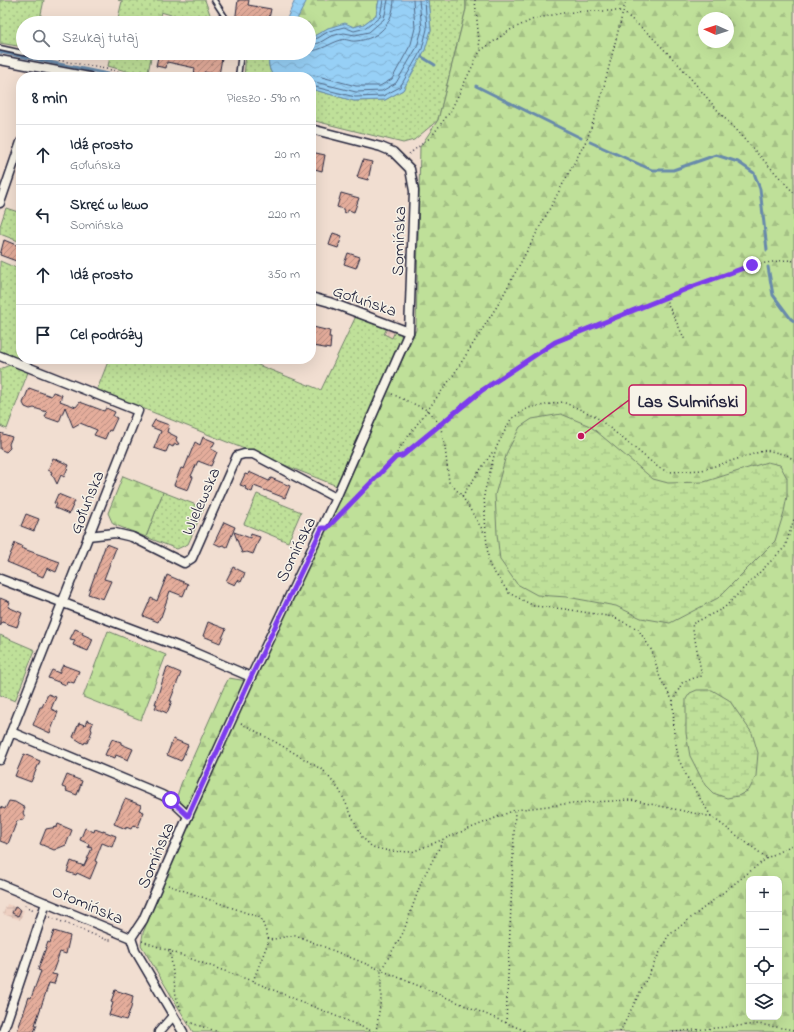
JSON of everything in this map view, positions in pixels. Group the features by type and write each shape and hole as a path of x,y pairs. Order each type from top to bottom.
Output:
{"street":[{"path":"0,60 63,72"},
{"path":"316,130 381,147 393,152 402,160"},
{"path":"0,203 16,157"},
{"name":"Somińska","path":"131,938 143,920 251,677 336,498 383,390 402,351 409,332 414,191 410,169 402,160"},
{"name":"Gołuńska","path":"316,298 409,332"},
{"name":"Gołuńska","path":"0,356 16,362"},
{"name":"Gołuńska","path":"0,760 138,411 20,364"},
{"name":"Wielewska","path":"88,536 115,533 132,537 184,563 192,558 237,456 244,454 253,454 336,498"},
{"path":"0,579 62,604 193,652 251,677"},
{"path":"11,732 162,795 171,800 188,816"},
{"name":"Otomińska","path":"0,884 131,938 135,950 183,1032"},
{"path":"3,1032 46,903"},
{"path":"159,1032 173,1016"}],"lane":[{"path":"214,0 224,16"},
{"path":"0,48 16,51"},
{"path":"239,72 240,60"}],"path":[{"path":"475,0 480,51"},
{"path":"338,517 396,457 398,450 452,378 499,303 587,139 600,102 626,0"},
{"path":"402,160 431,137 450,112 480,51 510,30 534,19 562,13 622,11 651,36 681,67 719,112 794,193"},
{"path":"61,60 117,72"},
{"path":"396,457 402,456 481,391 555,342 664,298 752,265 786,260 794,261"},
{"path":"664,298 685,340"},
{"path":"383,390 427,410 440,424 445,447 448,482 462,496 486,536"},
{"path":"462,496 496,448 511,419 528,408 562,402 596,416 659,468 670,472 702,470 766,450 788,454 794,460"},
{"path":"496,448 484,494 489,565 509,593 534,606 565,609 613,617 638,629 652,651 660,678 673,701 674,734 679,760 689,781 712,817 767,858"},
{"path":"673,701 682,683 702,676 692,624 724,608 785,547 794,520"},
{"path":"233,719 324,771 340,791 362,837 372,847 389,851 412,852 515,810 573,803 631,800 712,817"},
{"path":"506,1023 515,810"},
{"path":"131,938 170,950 252,981 375,1032 382,999 381,970 403,933 422,880 444,839"},
{"path":"620,1032 668,936 767,858 794,844"},
{"path":"159,882 261,918 269,940 252,981"},
{"path":"269,940 295,935 528,1032"},
{"path":"170,950 176,996 183,1015"},
{"path":"173,1016 219,1032"},
{"path":"673,1032 758,1024 794,1030"}],"shaded area":[{"path":"387,328 395,331 393,338 384,335"},
{"path":"7,904 24,910 20,920 3,914"}],"green space":[{"path":"0,0 44,0 41,16 16,16 16,46 0,43"},
{"path":"118,0 205,0 211,16 174,16 161,12 160,16 119,16 122,1"},
{"path":"306,0 379,0 376,15 364,24 354,27 328,28 316,35 316,16 298,16"},
{"path":"428,0 466,0 466,9 438,120 414,140 403,143 316,121 316,90 354,101 385,100 403,90 431,30"},
{"path":"466,0 794,0 794,1032 193,1032 141,945 143,933 162,885 191,819 184,805 176,799 181,784 224,687 229,678 253,682 416,330 420,147 438,120 466,9"},
{"path":"109,60 151,60 148,72 129,72 108,66"},
{"path":"245,60 269,60 272,72 244,72"},
{"path":"6,208 16,211 16,240 0,234 0,226"},
{"path":"0,261 16,268 16,357 0,351"},
{"path":"356,316 387,328 384,334 392,338 395,331 401,334 402,341 400,350 337,486 97,390 107,364 256,364 321,390"},
{"path":"10,365 28,372 7,429 0,426 0,369"},
{"path":"561,414 590,426 653,479 668,483 704,482 767,462 780,465 787,478 787,496 784,512 775,541 718,598 670,623 641,618 616,606 567,597 537,595 517,584 500,560 495,495 507,452 520,427 532,419"},
{"path":"123,476 163,492 146,537 113,524 108,513"},
{"path":"163,492 204,508 188,544 177,549 146,537"},
{"path":"257,494 301,512 288,542 244,524"},
{"path":"108,631 166,655 141,720 83,697"},
{"path":"0,635 35,650 15,701 0,695"},
{"path":"697,690 712,690 729,700 752,733 758,753 756,776 749,790 738,796 727,798 713,793 705,785 690,756 686,733 686,699 690,693"}],"water":[{"path":"295,0 306,0 299,16 288,16"},
{"path":"379,0 428,0 431,30 425,50 403,90 385,100 354,101 316,90 316,72 271,72 269,60 316,60 316,35 328,28 345,23 354,27 364,24 376,15"}],"building":[{"path":"238,0 249,0 248,5 271,9 270,16 236,16"},
{"path":"157,60 222,60 220,72 194,72 195,68 167,62 166,68 156,66"},
{"path":"316,153 325,155 322,171 316,169"},
{"path":"363,160 372,162 368,180 357,177"},
{"path":"341,193 359,198 354,212 349,210 345,213 343,209 337,207"},
{"path":"333,233 342,236 338,248 329,245"},
{"path":"4,240 16,245 16,261 0,255"},
{"path":"348,253 360,257 356,268 344,264"},
{"path":"316,328 330,331 330,349 316,347"},
{"path":"29,388 51,396 53,392 62,395 60,401 76,407 80,402 104,411 106,408 115,412 113,416 117,418 111,431 109,430 105,439 94,435 97,430 80,423 73,427 65,407 59,422 45,417 47,412 25,407 23,403"},
{"path":"155,420 169,425 167,432 177,437 176,440 179,444 174,445 173,447 169,445 166,452 154,448 161,431 151,427"},
{"path":"0,433 12,437 9,444 10,448 6,452 0,449"},
{"path":"203,437 215,442 211,449 217,452 211,466 198,461 191,476 193,477 188,490 174,485 181,468 184,469 195,442 200,445"},
{"path":"53,458 69,465 64,477 61,475 57,484 51,475 52,472 48,470"},
{"path":"249,472 269,481 271,478 290,486 285,498 254,486 252,492 245,489 246,487 240,485 245,474 248,475"},
{"path":"58,494 75,501 69,514 55,508 57,504 54,503"},
{"path":"26,514 39,519 34,531 21,526"},
{"path":"224,522 235,527 227,547 214,543"},
{"path":"234,532 250,538 251,534 260,537 253,554 247,552 242,553"},
{"path":"15,543 22,546 21,548 60,562 56,572 47,568 43,577 7,562"},
{"path":"106,544 116,548 104,579 111,581 103,599 88,594"},
{"path":"233,567 245,573 241,582 238,580 235,585 226,581"},
{"path":"167,575 188,584 183,596 170,591 158,622 143,616 151,598 157,601"},
{"path":"0,598 10,602 8,607 22,613 17,627 2,622 0,626"},
{"path":"208,622 226,629 220,643 203,636"},
{"path":"75,629 83,632 82,634 93,639 88,651 73,645 75,640 70,639"},
{"path":"63,665 79,671 74,683 67,681 66,685 48,678 52,670 59,673"},
{"path":"167,667 181,673 167,713 155,708 157,704 155,704"},
{"path":"48,694 56,697 51,709 58,712 50,733 33,725 40,707 42,707"},
{"path":"87,720 93,723 91,728 92,731 87,743 85,742 84,744 73,737 79,723 85,725"},
{"path":"112,739 133,749 128,760 116,755 115,758 105,755"},
{"path":"173,739 188,745 181,761 167,755"},
{"path":"24,754 40,761 31,782 15,776"},
{"path":"67,775 82,781 77,795 66,791 67,789 62,787"},
{"path":"125,799 141,805 139,810 144,812 138,827 133,825 131,829 126,827 126,829 114,824"},
{"path":"9,801 15,802 25,808 23,813 25,817 23,820 17,821 8,844 0,841 0,807 5,809"},
{"path":"58,824 72,830 66,845 54,850 40,844 46,829 57,827"},
{"path":"85,828 94,832 95,829 116,836 112,847 102,843 95,861 97,862 90,879 77,873 76,875 67,872 71,861 84,866 92,848 88,847 89,844 80,840"},
{"path":"15,907 21,910 18,916 12,913"},
{"path":"54,931 70,936 66,954 60,952 52,974 57,975 54,984 49,983 34,1032 17,1032 29,997 31,998 41,971 38,970 41,961"},
{"path":"115,990 133,996 131,1008 126,1020 109,1015"}],"waterway":[{"path":"0,52 16,55"},
{"path":"422,57 435,65"},
{"path":"39,60 98,72"},
{"path":"476,86 581,138"},
{"path":"590,142 652,170 673,170 716,155 738,162 754,173 760,189 767,250"},
{"path":"768,267 773,295 794,321"}],"place":[{"name":"Las Sulmiński","path":"581,436"}],"route":[{"path":"171,800 188,816 251,677 322,528 327,528 396,457 402,456 481,391 555,342 694,286 752,265"}]}
